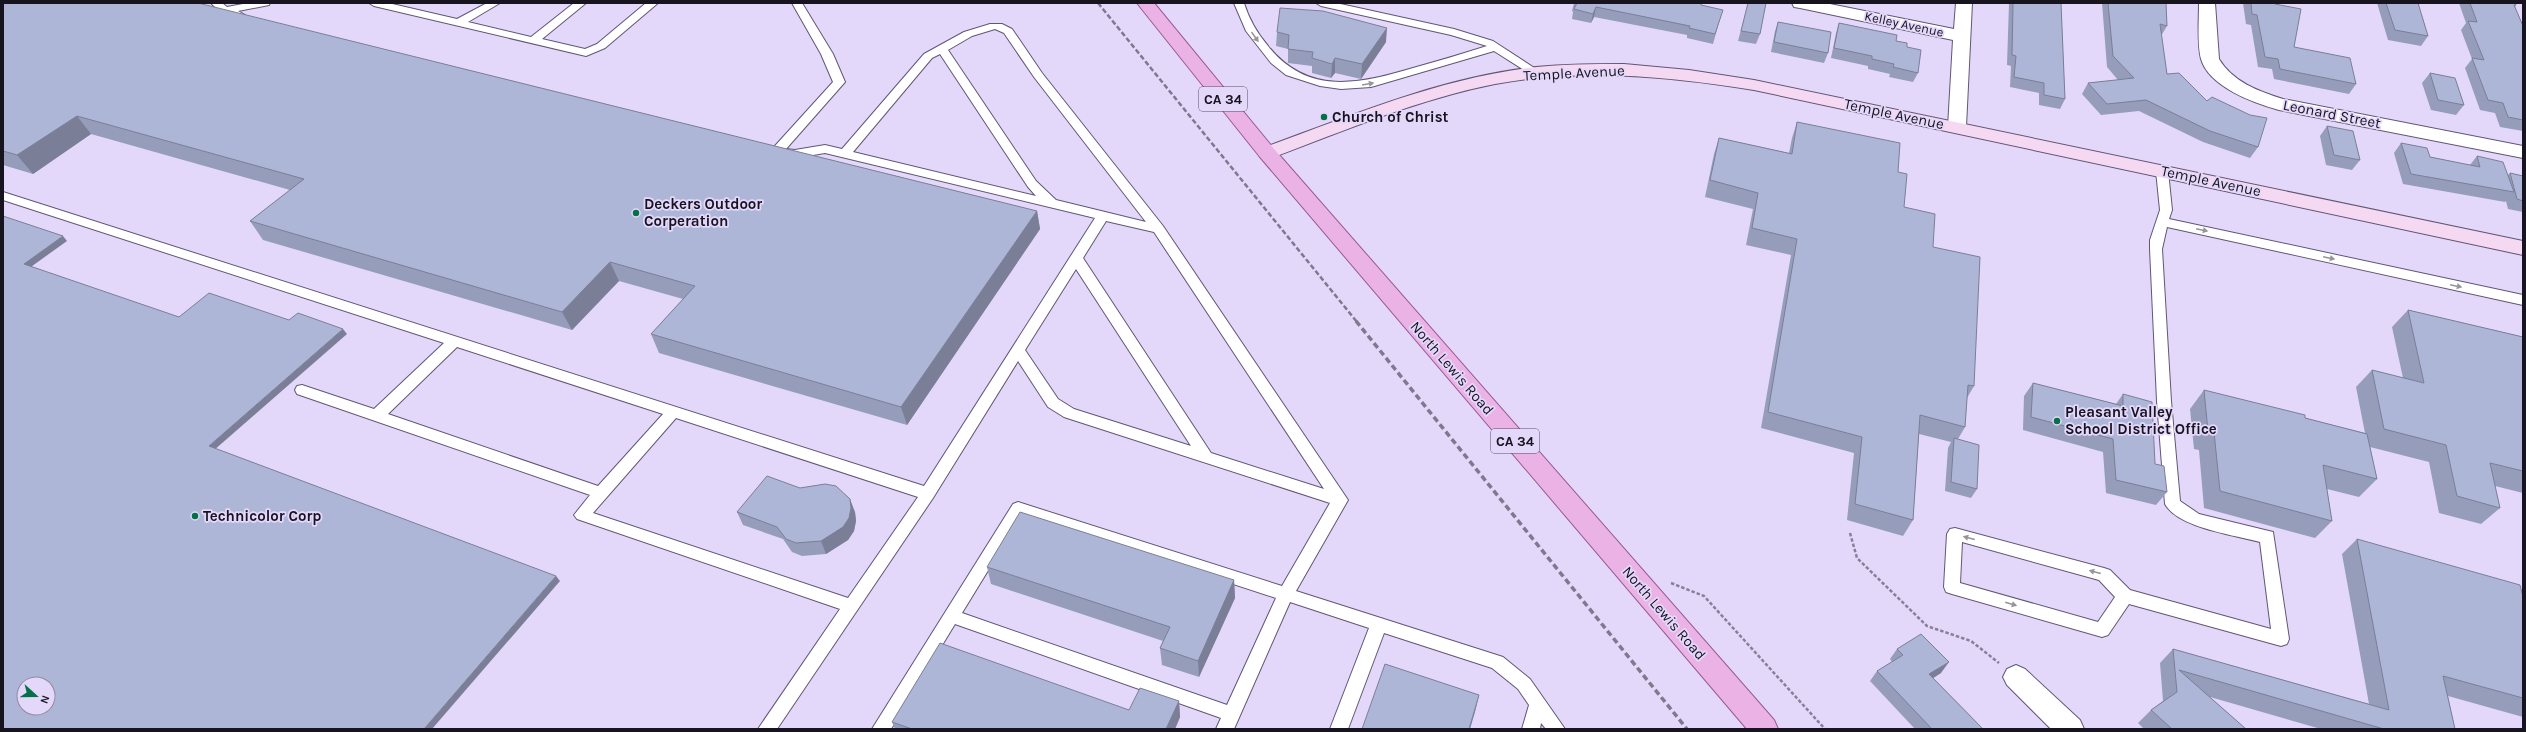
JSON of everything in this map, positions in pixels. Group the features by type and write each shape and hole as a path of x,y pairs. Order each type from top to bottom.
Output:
{"main road":[{"name":"North Lewis Road","path":"1145,3 1267,153 1764,729"},
{"name":"Temple Avenue","path":"1267,153 1448,90 1496,78 1536,73 1610,69 1707,76 1958,127 2523,248"}],"street":[{"name":"Kelley Avenue","path":"1800,3 1961,36"},
{"path":"1958,127 1961,36 1964,3"},
{"name":"Leonard Street","path":"2207,3 2210,59 2214,67 2230,83 2256,97 2279,104 2523,152"},
{"path":"2016,677 2070,729"}],"lane":[{"path":"216,3 226,11 256,18"},
{"path":"226,11 265,3"},
{"path":"374,3 460,22 586,53 601,46 653,3"},
{"path":"460,22 495,3"},
{"path":"534,40 581,3"},
{"path":"778,150 839,82 827,54 797,3"},
{"path":"1239,3 1240,12 1256,40 1289,72 1314,81 1353,87 1371,84 1496,47"},
{"path":"1321,3 1454,32 1496,47 1536,73"},
{"path":"845,154 928,56 968,34 994,26 1002,27 1008,31 1038,75 1158,229 1340,500"},
{"path":"941,48 1032,184 1052,204"},
{"path":"762,146 795,154 825,149 1158,229"},
{"path":"2125,596 2102,630 1952,587 1955,534 2104,575 2125,596 2281,639 2267,537 2195,519 2173,504 2164,400 2156,249 2156,240 2164,222 2166,210 2162,171"},
{"path":"3,196 674,411 927,494"},
{"path":"766,729 927,494 1103,216"},
{"path":"2164,222 2523,300"},
{"path":"1076,258 1205,456"},
{"path":"376,416 455,341"},
{"path":"1018,350 1053,403 1069,413 1340,500"},
{"path":"302,390 601,494"},
{"path":"674,411 582,515 851,606"},
{"path":"951,616 1229,721 1286,594 1340,500"},
{"path":"881,729 1018,508 1497,662 1524,684 1556,729"},
{"path":"1339,729 1379,623"},
{"path":"1531,729 1538,703"}],"path":[{"path":"1850,533 1857,558 1927,626 1971,640 2016,677"},
{"path":"1640,585 1675,583 1704,596 1825,729"}],"building":[{"name":"Deckers Outdoor Corperation","path":"3,3 198,3 1037,211 901,407 651,334 695,286 610,262 562,312 250,221 304,179 77,116 17,155 3,151"},
{"path":"1577,3 1701,3 1701,5 1723,10 1715,34 1689,28 1690,26 1596,7 1593,14 1574,9"},
{"path":"1748,3 1766,3 1760,34 1741,31"},
{"path":"2013,3 2061,3 2065,99 2044,95 2044,83 2014,77 2016,56 2012,55"},
{"path":"2108,3 2166,3 2167,26 2160,24 2167,74 2179,73 2207,101 2212,97 2250,115 2267,118 2258,147 2210,131 2146,100 2107,104 2088,83 2134,78 2113,56"},
{"path":"2251,3 2275,3 2301,9 2294,47 2350,58 2356,84 2280,69 2278,59 2265,57 2257,15 2252,14"},
{"path":"2386,3 2418,3 2428,36 2395,30"},
{"path":"2470,3 2515,3 2516,5 2514,5 2523,26 2523,120 2508,117 2503,103 2488,100 2472,58 2484,60 2468,21 2477,22"},
{"path":"1280,8 1323,11 1387,28 1362,64 1335,58 1332,64 1312,58 1313,52 1288,49 1289,35 1277,32"},
{"path":"1778,22 1831,32 1828,53 1774,42"},
{"path":"1839,23 1897,35 1896,41 1907,43 1907,47 1921,50 1918,73 1893,67 1894,64 1872,59 1872,56 1834,48"},
{"path":"2430,73 2455,78 2464,105 2438,100"},
{"path":"1797,122 1900,143 1898,172 1907,174 1904,207 1935,214 1933,247 1980,257 1974,386 1968,385 1965,427 1920,415 1913,520 1855,504 1862,437 1768,412 1797,239 1752,228 1758,193 1710,180 1719,138 1792,154"},
{"path":"2327,126 2353,131 2360,160 2334,155"},
{"path":"2401,143 2427,148 2430,157 2480,167 2477,156 2503,162 2514,192 2411,174"},
{"path":"2510,173 2523,176 2523,201 2517,199"},
{"name":"Technicolor Corp","path":"3,216 63,236 24,264 179,317 209,293 289,320 298,313 343,329 209,446 556,576 424,729 3,729"},
{"path":"2408,310 2523,337 2523,471 2490,463 2500,508 2457,496 2446,445 2384,429 2372,370 2424,383"},
{"path":"2033,383 2123,406 2123,394 2152,402 2155,464 2164,466 2167,492 2116,480 2113,439 2031,417"},
{"path":"2204,390 2305,415 2305,418 2367,434 2377,479 2323,465 2332,521 2220,491 2214,432 2208,431"},
{"path":"1954,438 1979,445 1977,489 1951,482"},
{"path":"767,476 800,488 825,484 836,486 850,499 851,508 849,518 843,527 821,541 796,543 786,539 777,527 737,512"},
{"path":"1020,512 1234,580 1198,661 1160,648 1170,627 987,567"},
{"path":"2357,539 2520,585 2523,597 2523,698 2443,676 2455,729 2384,729 2179,670 2246,729 2172,729 2151,710 2177,692 2173,649 2389,710"},
{"path":"1921,634 1949,662 1929,674 1983,729 1932,729 1877,671 1903,655 1897,649"},
{"path":"940,643 1129,710 1140,688 1179,701 1166,729 912,729 892,722"},
{"path":"1385,664 1479,695 1469,729 1362,729"}],"railway":[{"path":"1098,3 1357,322"},
{"path":"1356,321 1687,729"}],"place":[{"name":"Church of Christ","path":"1324,117"},
{"name":"Deckers Outdoor Corperation","path":"636,213"},
{"name":"Pleasant Valley School District Office","path":"2057,421"},
{"name":"Technicolor Corp","path":"195,516"}]}
